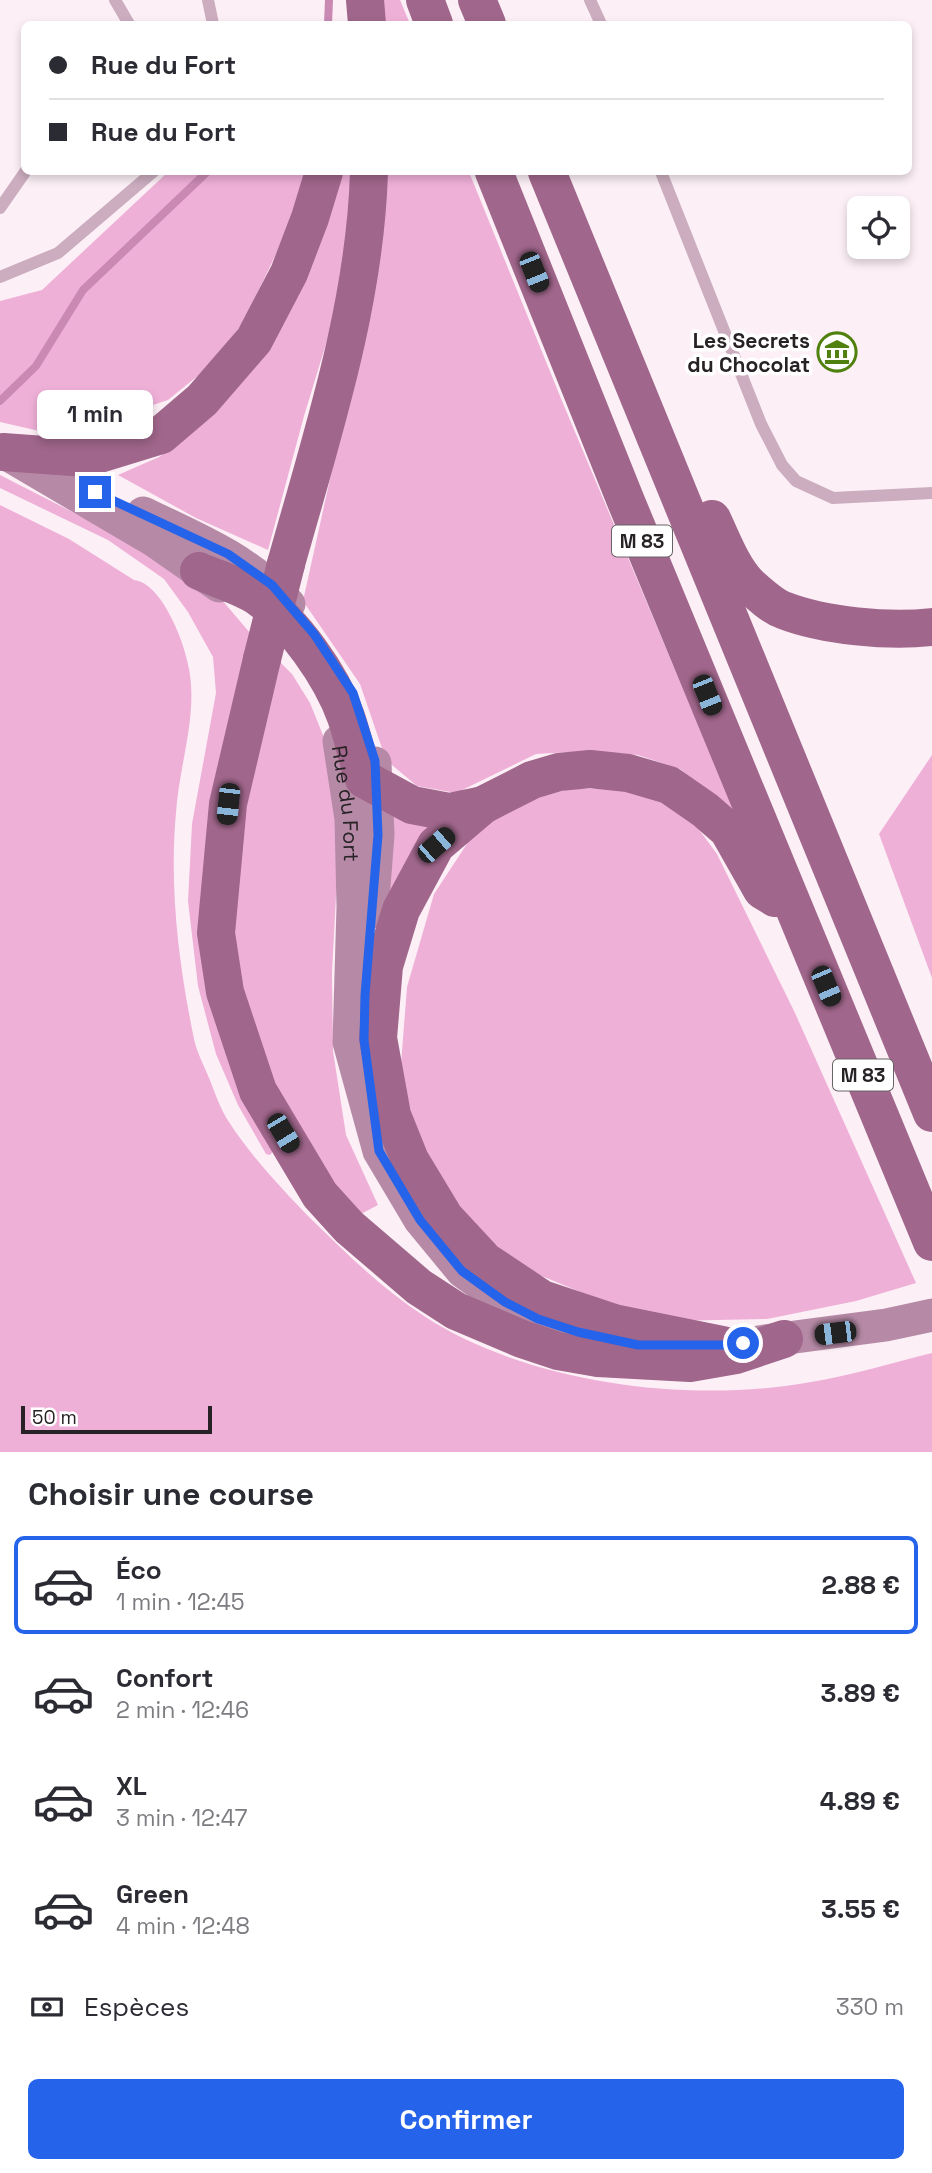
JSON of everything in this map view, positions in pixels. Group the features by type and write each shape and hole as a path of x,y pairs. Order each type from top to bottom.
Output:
{"highway":[{"path":"349,0 349,21"},
{"path":"365,0 367,21"},
{"path":"425,0 434,21"},
{"path":"477,0 486,21"},
{"path":"1,451 86,458 161,435 202,400 254,340 289,274 323,175"},
{"path":"369,175 362,266 349,335 286,564 228,804 216,933 225,992 258,1091 320,1195 349,1227 419,1287 447,1305 522,1339 558,1351 598,1358 690,1363 736,1356 784,1339"},
{"name":"M 83","path":"495,175 625,499 932,1242"},
{"name":"M 83","path":"548,175 932,1113"},
{"path":"667,468 706,506 728,552 748,584 781,609 818,620 878,628 932,627"},
{"path":"199,571 257,596 310,651 345,715 364,779 412,806 449,812 482,806"},
{"path":"723,1345 614,1323 542,1299 485,1261 445,1218 410,1160 392,1115 378,1038 384,966 401,911 436,845 482,806 532,780 559,772 590,769 628,773 668,785 705,810 728,830 762,890 794,909"}],"main road":[{"name":"Rue du Fort","path":"1,451 153,540 253,610 278,635 321,692 339,743 348,790 353,907 349,1041 379,1151 420,1220 462,1271 505,1302 538,1319 578,1332 638,1345 723,1345 784,1339 886,1325 932,1315"},
{"name":"Rue du Fort","path":"1,451 228,554 272,585 314,634 353,693 375,761 378,835 364,1040 379,1151"}],"lane":[{"path":"115,0 127,21"},
{"path":"208,0 212,21"},
{"path":"590,0 600,21"},
{"path":"0,208 23,175"},
{"path":"0,277 58,253 149,175"},
{"path":"662,175 761,424 782,465 796,481 833,498 932,493"}],"shaded area":[{"path":"372,0 400,0 409,21 376,21"},
{"path":"165,175 309,175 245,319 215,362 168,400 99,423 48,433 0,422 0,301 42,290"},
{"path":"338,175 354,175 347,275 304,416 268,550 196,518 118,475 159,457 187,437"},
{"path":"385,175 470,175 737,817 680,769 638,755 588,751 536,754 456,793 417,786 386,760 360,684 303,601 336,452"},
{"path":"0,475 141,547 222,600 250,633 206,850 274,1150 270,1155 266,1154 238,1105 216,1054 198,986 188,901 192,824 216,693 213,657 188,612 164,579 108,540 0,488"},
{"path":"0,505 69,539 144,584 163,603 177,630 189,669 191,705 176,813 175,898 180,955 194,1039 229,1122 256,1159 309,1217 378,1282 424,1316 466,1339 511,1358 560,1373 611,1383 714,1391 811,1382 932,1353 932,1452 0,1452"},
{"path":"277,659 292,674 310,703 335,765 340,820 332,973 333,1051 346,1135 378,1205 357,1216 292,1125 257,1046 232,970 229,893"},
{"path":"932,755 932,978 879,834"},
{"path":"620,788 662,800 692,820 717,854 795,1013 916,1283 856,1301 767,1319 671,1321 602,1301 525,1269 486,1237 462,1210 426,1160 400,1077 407,987 434,894 478,827 525,801 570,789"},
{"path":"386,806 442,825 389,914"}],"waterway":[{"path":"328,21 329,0"},
{"path":"0,401 36,366 83,290 204,175"}],"place":[{"name":"Les Secrets du Chocolat","path":"837,352"}],"route":[{"path":"95,492 228,554 272,585 314,634 353,693 375,761 378,835 364,1040 379,1151 420,1220 462,1271 505,1302 538,1319 578,1332 638,1345 743,1343"}]}
